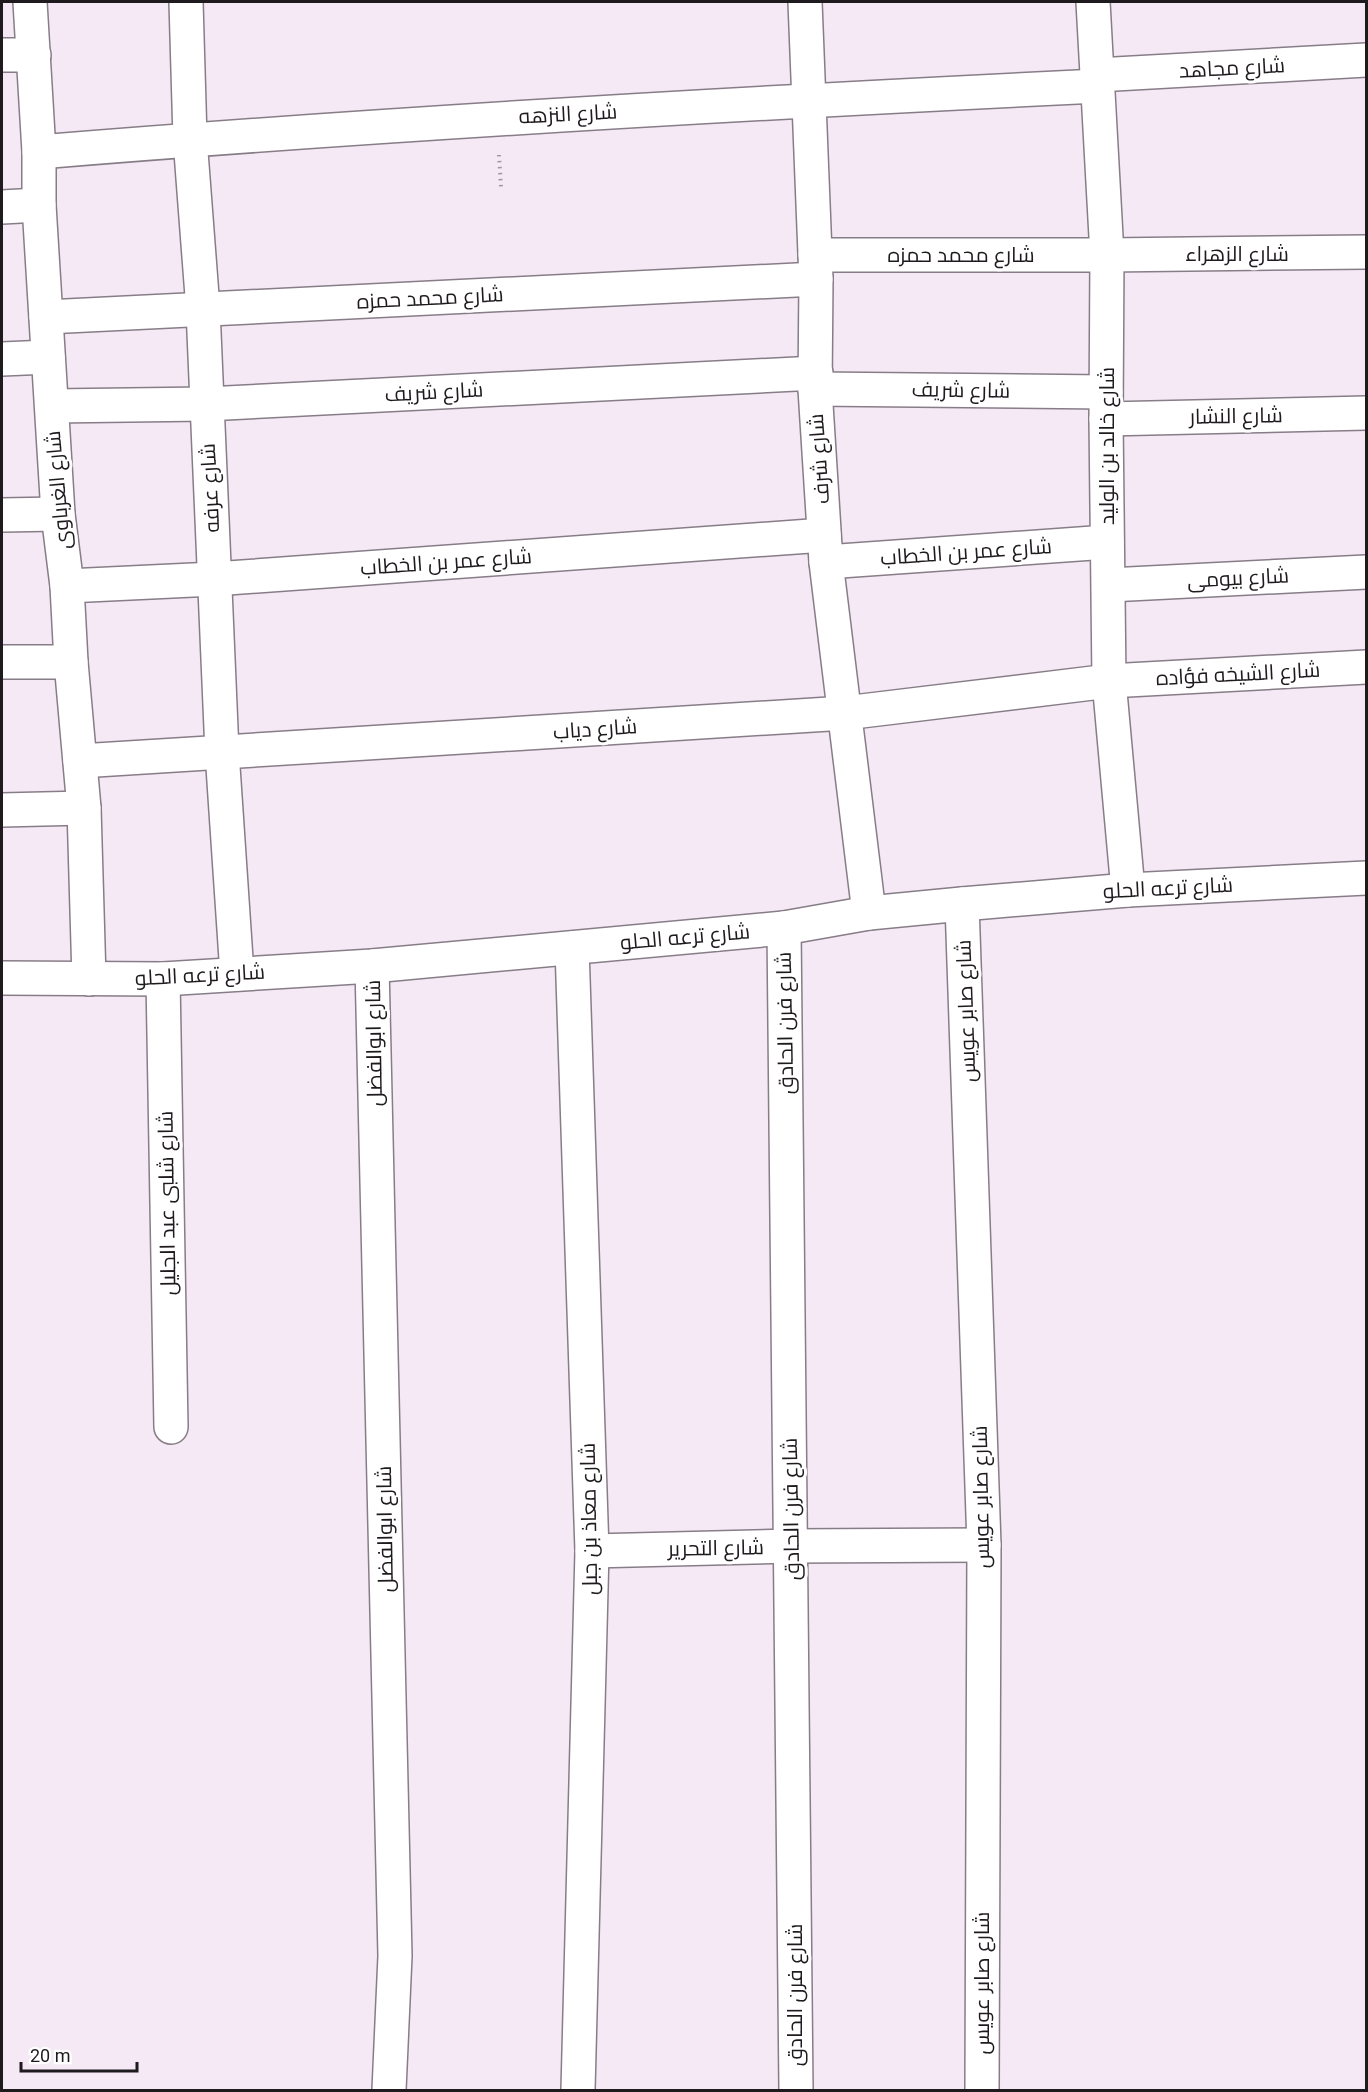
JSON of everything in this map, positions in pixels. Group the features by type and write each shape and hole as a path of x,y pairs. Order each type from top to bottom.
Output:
{"street":[{"name":"شارع الغرباوى","path":"30,2 39,152 39,205 58,514 68,586 71,662 84,808 89,979"},
{"name":"شارع عرفه","path":"186,2 190,139 203,309 222,753 237,974"},
{"name":"شارع شرف","path":"805,2 815,267 815,381 825,549 869,913"},
{"name":"شارع خالد بن الوليد","path":"1093,2 1107,255 1109,681 1128,890"},
{"path":"2,55 34,55"},
{"name":"شارع مجاهد","path":"1098,81 1366,60"},
{"name":"شارع النزهه","path":"39,152 190,139 1098,81"},
{"path":"2,207 39,205"},
{"name":"شارع الزهراء","path":"1107,255 1366,252"},
{"name":"شارع محمد حمزه","path":"46,317 203,309 815,267 1107,255"},
{"path":"2,359 48,357"},
{"name":"شارع شريف","path":"52,406 206,404 815,381 1106,406"},
{"name":"شارع النشار","path":"1106,406 1366,413"},
{"path":"2,515 58,514"},
{"name":"شارع عمر بن الخطاب","path":"68,586 825,549 1107,542"},
{"name":"شارع بيومى","path":"1109,585 1366,572"},
{"path":"2,662 71,662"},
{"name":"شارع الشيخه فؤاده","path":"1109,681 1366,667"},
{"name":"شارع دياب","path":"80,761 845,712 1109,681"},
{"path":"2,810 84,808"},
{"name":"شارع ترعه الحلو","path":"2,978 164,979 372,966 784,928 869,913 962,904 1128,890 1366,878"},
{"name":"شارع صابر عويس","path":"962,904 984,1545 982,2091"},
{"name":"شارع فرن الحادق","path":"784,928 796,2091"},
{"name":"شارع معاذ بن جبل","path":"572,948 592,1551 578,2091"},
{"name":"شارع ابوالفضل","path":"372,966 395,1956 389,2091"},
{"name":"شارع شلبى عبد الجليل","path":"164,979 171,1427"},
{"name":"شارع التحرير","path":"592,1551 791,1546 984,1545"}]}
